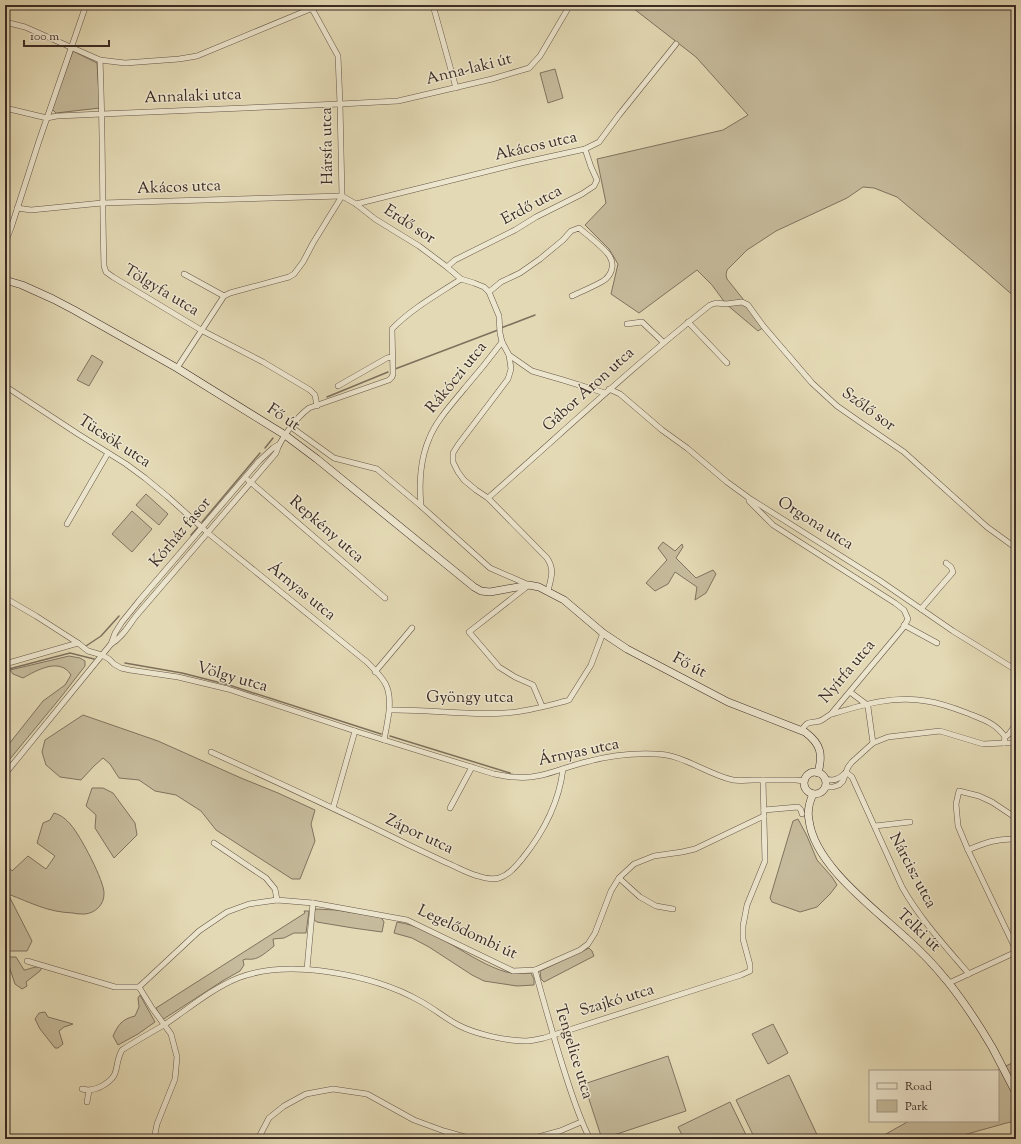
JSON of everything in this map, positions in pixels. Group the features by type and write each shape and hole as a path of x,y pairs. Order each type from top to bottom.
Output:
{"main road":[{"name":"Fő út","path":"5,280 22,285 53,299 177,368 285,435 332,470 474,587 482,591 490,592 529,586 539,587 568,604 603,633 627,649 728,702 801,731 812,737 821,754 818,773"},
{"path":"818,773 822,775 825,783 824,789 819,793 813,794 806,789 804,781 809,774 818,773"},
{"name":"Telki út","path":"813,794 809,804 809,822 815,840 827,861 842,879 926,956 949,983 980,1028 1016,1093"}],"street":[{"path":"5,243 86,5"},
{"path":"5,22 25,28 100,60 125,63 179,59 197,56 311,7 320,5"},
{"path":"430,5 434,9 456,88"},
{"name":"Anna-laki út","path":"340,104 398,101 492,79 529,68 540,56 570,5"},
{"name":"Hársfa utca","path":"224,296 289,277 294,274 303,262 342,196 338,56 311,7"},
{"name":"Akácos utca","path":"356,204 521,163 585,149 599,142 676,44"},
{"name":"Tölgyfa utca","path":"100,60 102,114 102,203 104,266 106,272 201,330 262,362 310,390 315,395 317,406"},
{"name":"Annalaki utca","path":"47,118 57,116 340,104"},
{"path":"5,108 47,118"},
{"name":"Erdő utca","path":"447,267 455,260 515,230 594,186 597,180 585,149"},
{"name":"Akácos utca","path":"17,208 31,210 102,203 342,196"},
{"name":"Erdő sor","path":"342,196 356,204 375,219 420,246 461,279"},
{"path":"285,435 309,408 389,380 393,374 392,329 398,322 416,309 461,279 484,287 489,292 501,282 520,273 540,260 571,231 579,228 596,242 610,257 612,265 610,274 604,281 572,296"},
{"path":"177,368 224,296 184,274"},
{"name":"Rákóczi utca","path":"421,506 420,489 424,453 435,426 502,342 499,316 489,292"},
{"name":"Szőlő sor","path":"710,305 716,303 726,304 742,302 748,306 812,383 837,406 904,452 987,527 1016,548"},
{"name":"Gábor Áron utca","path":"488,498 663,342 710,305"},
{"path":"627,324 642,322 663,342"},
{"path":"688,322 727,363"},
{"path":"502,342 509,355 511,369 508,379 453,453 453,462 464,480 488,498 547,558 551,564 552,572 548,591"},
{"name":"Orgona utca","path":"509,355 532,371 620,394 662,430 687,448 727,482 749,498 879,580 953,631 1016,670"},
{"path":"338,386 387,358 392,357"},
{"name":"Tücsök utca","path":"5,386 145,478 168,496 208,533"},
{"name":"Fő út","path":"291,427 334,458 378,470 421,506 490,568 529,586"},
{"name":"Kórház fasor","path":"5,774 111,644 126,630 136,616 276,453 278,445 285,435"},
{"name":"Kórház fasor","path":"111,644 115,633 122,622 139,601 245,478 273,448 278,445"},
{"path":"67,524 108,453"},
{"name":"Repkény utca","path":"245,478 386,598"},
{"name":"Nyírfa utca","path":"749,498 749,501 773,525 895,603 904,610 908,619 831,714 820,721 810,722 805,725 801,731"},
{"name":"Árnyas utca","path":"208,533 367,662 386,684 390,710 384,740"},
{"path":"921,609 953,572 951,567 946,563"},
{"path":"529,586 469,632 499,666 515,677 533,685 542,706"},
{"name":"Völgy utca","path":"5,598 78,643 88,651 102,655 121,668 178,677 228,689 355,731"},
{"path":"131,611 136,616"},
{"path":"904,625 937,643"},
{"path":"375,672 412,628"},
{"name":"Gyöngy utca","path":"390,710 506,713 569,700 590,665 603,633"},
{"path":"5,664 78,643"},
{"path":"850,692 866,704 873,743"},
{"path":"831,714 866,704 890,700 910,699 926,701 950,707 986,720 1000,729 1005,737 1004,743"},
{"path":"1005,737 1010,734 1016,724"},
{"path":"333,808 355,731"},
{"name":"Árnyas utca","path":"355,731 494,774 516,778 549,773 608,757 658,754 682,759 719,776 734,780 804,781"},
{"path":"825,783 833,787 839,785 843,781 848,767 852,762 873,743 888,737 940,731 983,744 1016,743"},
{"name":"Zápor utca","path":"211,752 333,808 423,852 474,874 492,879 499,878 507,874 518,864 541,833 555,804 562,779 563,769"},
{"path":"450,808 472,767"},
{"name":"Nárcisz utca","path":"846,772 852,777 902,888 911,903 923,920 968,974"},
{"name":"Szajkó utca","path":"307,969 360,978 390,986 420,1001 458,1026 494,1037 525,1041 544,1038 735,978 750,971 750,965 743,939 743,926 747,905 765,860 763,780"},
{"path":"949,983 1016,951 958,826 956,804 959,791 980,796 1016,818"},
{"path":"764,810 798,807 802,814"},
{"name":"Legelődombi út","path":"140,987 199,931 227,912 249,904 277,900 313,903 407,920 513,971 535,970 580,950 588,944 611,891 619,878 634,864 654,856 695,849 764,816"},
{"path":"875,826 910,822"},
{"path":"968,850 987,842 1016,839"},
{"path":"214,843 266,878 274,889 277,900"},
{"path":"619,878 640,897 656,906 673,909"},
{"path":"82,1089 89,1091 100,1088 112,1080 118,1068 119,1056 122,1050 164,1025 204,996 237,978 253,973 276,970 307,969 313,903"},
{"path":"27,961 115,987 140,987 152,1008 172,1034 177,1057 175,1079 157,1124 154,1139"},
{"name":"Tengelice utca","path":"535,970 553,1035 582,1122 590,1139"},
{"path":"258,1139 269,1118 284,1106 306,1094 333,1089 367,1094 414,1120 472,1139"},
{"path":"87,1102 89,1091"},
{"path":"531,1139 560,1131 582,1122"}],"green space":[{"path":"629,5 1016,5 1016,298 897,197 874,188 863,187 847,198 776,231 747,250 727,270 727,279 743,299 742,302 764,327 758,331 726,304 712,285 697,270 639,313 611,294 618,264 609,249 585,225 606,203 597,159 723,130 748,115 696,57"},
{"path":"73,51 97,63 100,108 56,113 52,109"},
{"path":"555,69 563,98 548,103 540,73"},
{"path":"92,355 103,362 89,386 77,380"},
{"path":"146,494 168,514 159,525 136,505"},
{"path":"132,511 152,529 132,552 112,534"},
{"path":"663,542 675,551 682,544 683,547 676,558 696,578 713,570 716,574 706,593 695,600 697,587 675,572 668,584 655,591 646,583 667,560 658,548"},
{"path":"69,656 80,658 85,661 85,666 5,765 5,749 43,701 65,685 71,675 61,667 55,666 41,669 23,678 13,674 10,670"},
{"path":"83,715 158,741 315,810 311,824 315,841 300,879 292,879 216,830 201,811 176,795 155,791 139,780 119,778 110,764 103,758 81,780 60,777 46,765 42,752 45,740"},
{"path":"92,788 103,788 113,793 135,823 137,835 114,858 95,828 96,815 86,806"},
{"path":"54,813 61,816 69,823 86,848 101,880 104,898 101,905 92,912 78,914 47,909 8,894 32,941 27,951 5,951 5,863 12,871 28,856 46,869 55,856 37,843 43,823 50,820"},
{"path":"798,819 817,860 837,885 817,907 800,912 772,902 770,898 793,821"},
{"path":"315,909 336,910 381,917 384,922 382,932 317,922 313,919"},
{"path":"304,911 309,911 306,933 294,933 284,938 273,939 274,946 264,954 255,959 243,960 244,965 240,971 162,1020 156,1008 305,913"},
{"path":"397,922 412,925 426,931 492,967 509,973 531,973 534,979 534,985 517,986 484,981 472,975 429,947 412,938 394,933"},
{"path":"589,948 594,956 544,982 541,979 540,971"},
{"path":"6,957 16,957 24,970 42,967 40,971 26,982 27,986 22,989 15,984"},
{"path":"140,995 155,1022 138,1034 118,1045 113,1036 121,1023 135,1016 139,1007 138,998"},
{"path":"45,1012 48,1017 73,1024 64,1027 59,1031 63,1044 58,1048 55,1048 40,1029 35,1019 39,1013"},
{"path":"773,1024 788,1053 768,1064 752,1034"},
{"path":"668,1056 686,1111 602,1139 584,1084"},
{"path":"1016,1061 1016,1128 1010,1122 960,1136 955,1139 877,1139 907,1122 999,1122 998,1070"},
{"path":"789,1075 819,1139 755,1139 736,1100"},
{"path":"730,1102 748,1139 684,1139 678,1127"}],"waterway":[{"path":"501,328 535,315"},
{"path":"395,369 498,330"},
{"path":"327,397 388,372"},
{"path":"265,448 273,438"},
{"path":"202,522 260,453"},
{"path":"191,535 198,527"},
{"path":"86,646 101,636 119,616"},
{"path":"5,670 70,653 94,659"},
{"path":"125,663 182,673 229,685 381,734"},
{"path":"390,736 510,773"}]}
